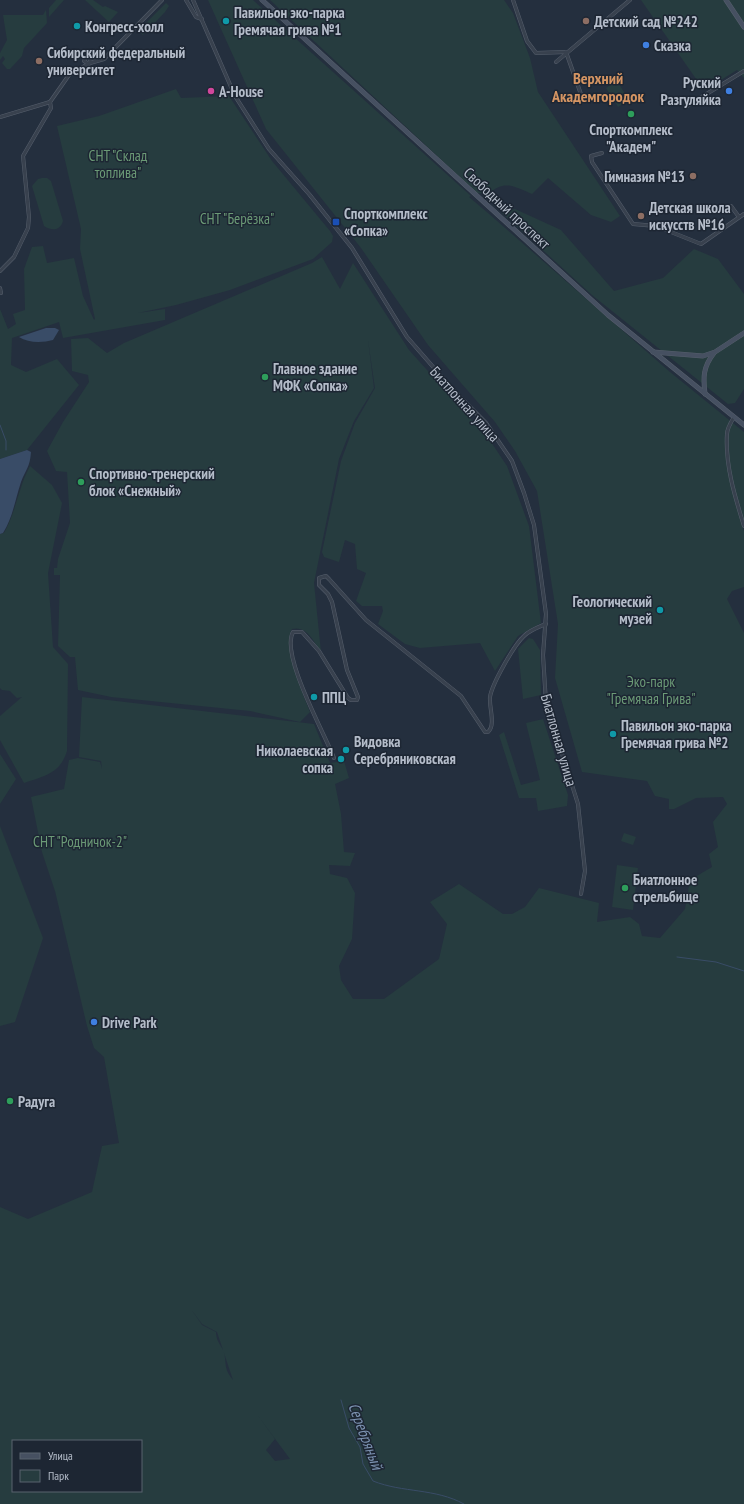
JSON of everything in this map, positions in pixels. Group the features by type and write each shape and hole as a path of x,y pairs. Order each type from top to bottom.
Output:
{"main road":[{"name":"Свободный проспект","path":"262,0 546,261 652,352 744,425"},
{"path":"726,0 744,27"},
{"path":"705,394 703,373 706,363 715,352 744,333"},
{"path":"652,352 699,356 715,352"}],"street":[{"path":"0,117 50,102 69,74 89,63 104,59 162,0"},
{"name":"Биатлонная улица","path":"186,0 196,17 202,19"},
{"name":"Биатлонная улица","path":"193,0 235,96 269,149 309,194 352,248 407,336 454,392 486,423 512,461 534,525 546,624 543,655 545,698 578,804 585,871 581,894"},
{"path":"513,0 527,41 536,54 566,52"},
{"path":"556,62 566,52 630,0"},
{"path":"566,52 583,100"},
{"path":"81,67 86,57 97,60"},
{"path":"89,63 91,58"},
{"path":"84,61 89,63"},
{"path":"687,106 744,71"},
{"path":"0,271 14,257 28,228 29,217 23,156 51,108 50,102"},
{"path":"602,153 591,156 592,162 633,224 656,226 701,244 744,214"},
{"path":"731,206 739,217"},
{"path":"0,288 2,293"},
{"path":"734,417 727,433 728,462 744,526"},
{"path":"334,758 307,700 297,672 291,643 293,632 302,632 319,651 348,698 357,700 358,697 347,670 332,602 328,594 318,582 321,577 326,576 366,620 461,696 485,732 492,729 493,724 490,704 495,682 518,642 525,634 546,624"}],"green space":[{"path":"56,0 64,0 49,17 49,8"},
{"path":"85,0 93,0 103,7 105,6 118,12 109,22"},
{"path":"208,0 253,0 471,196 469,197 670,372 744,432 744,521 741,522 744,531 744,587 732,591 727,599 744,633 744,1504 0,1504 0,1207 28,1219 92,1192 102,1146 119,1143 104,1057 94,1048 87,1026 55,891 42,852 31,797 64,789 69,760 78,758 100,762 102,769 101,761 79,757 82,697 314,724 330,763 344,761 349,778 335,784 341,814 344,852 355,853 350,866 329,865 330,874 347,878 355,893 352,939 339,966 341,980 353,999 384,999 439,959 447,924 430,902 459,884 503,914 512,914 525,907 539,888 599,903 597,922 630,917 639,924 642,936 660,938 685,909 690,880 712,867 709,854 718,847 713,822 727,804 723,797 696,798 674,809 669,809 669,799 655,796 647,781 582,772 555,678 558,624 537,491 515,451 495,422 428,345 361,248 266,129","holes":["191,1309 202,1324 217,1332 223,1350 217,1340 216,1332 202,1325","223,1350 233,1380 226,1368","256,1413 290,1459 275,1461 266,1450 275,1439"]},
{"path":"270,0 504,0 513,13 530,58 538,92 620,216 611,222 591,215 548,178 532,194 510,186 494,189 489,194 477,193"},
{"path":"641,0 744,0 744,78 737,70 705,90"},
{"path":"166,3 169,6 165,12 143,35 138,31"},
{"path":"46,10 47,23 24,48 22,56 10,69 7,69 2,63 5,59 3,56 0,60 0,53 7,40 3,15 43,15"},
{"path":"617,81 629,100 618,107 606,88"},
{"path":"176,89 181,98 229,96 272,161 330,231 333,236 332,242 313,259 230,290 176,305 138,313 165,309 165,320 63,338 59,322 12,338 11,365 26,372 57,359 79,385 27,450 0,459 0,309 8,329 16,324 13,314 25,310 24,269 32,247 43,246 47,263 74,258 83,296 94,320 95,319 80,249 81,229 57,126 99,116"},
{"path":"47,178 51,181 63,221 60,227 55,229 50,229 44,226 32,186 38,179"},
{"path":"515,209 561,230 614,291 663,278 694,249 718,259 744,294 744,389 735,403 728,404 592,295 501,212"},
{"path":"322,257 340,289 353,263 409,350 489,439 507,466 529,526 541,623 518,636 495,671 480,643 420,648 405,644 378,624 383,611 382,606 362,606 356,601 366,573 357,569 355,544 345,540 339,562 324,557 322,552 341,461 355,423 375,388 368,340 374,388 354,421 339,459 314,583 321,652 310,635 302,630 297,628 292,629 290,637 291,658 310,712 300,722 250,711 111,697 78,690 75,657 70,657 58,646 60,575 54,575 54,568 57,568 58,559 70,523 67,472 56,471 47,451 63,422 89,382 88,375 72,371 71,339 88,338 107,353 124,343 312,263"},
{"path":"30,466 52,485 62,503 48,573 53,647 68,664 67,751 64,759 56,769 45,776 24,783 0,740 0,716 22,697 17,698 10,691 2,690 0,688 0,534 4,533 8,525"},
{"path":"529,638 533,639 540,650 541,695 523,699 518,649"},
{"path":"543,719 568,795 567,806 538,811 536,798 519,798 499,735 504,732 521,785 540,780 526,723"},
{"path":"0,754 16,779 0,804"},
{"path":"0,826 43,938 15,1022 0,1026"},
{"path":"624,833 636,837 633,845 621,841"},
{"name":"Биатлонное стрельбище","path":"617,865 638,868 633,910 612,907"}],"water":[{"path":"46,328 55,328 59,330 53,340 35,342 19,337"},
{"path":"27,450 31,452 29,465 21,482 9,521 3,533 0,534 0,459"}],"waterway":[{"path":"0,425 6,441 6,450"},
{"path":"677,957 716,962 744,971"},
{"name":"Серебряный","path":"341,1400 349,1428 360,1447 363,1464 373,1481 384,1485 442,1495 464,1504"}],"place":[{"name":"Павильон эко-парка Гремячая грива №1","path":"226,21"},
{"name":"Детский сад №242","path":"586,21"},
{"name":"Конгресс-холл","path":"77,26"},
{"name":"Сказка","path":"646,45"},
{"name":"Сибирский федеральный университет","path":"39,61"},
{"name":"A-House","path":"211,91"},
{"name":"Руский Разгуляйка","path":"729,91"},
{"name":"Спорткомплекс \"Академ\"","path":"631,114"},
{"name":"Гимназия №13","path":"693,176"},
{"name":"Детская школа искусств №16","path":"641,216"},
{"name":"Спорткомплекс «Сопка»","path":"336,222"},
{"name":"Главное здание МФК «Сопка»","path":"265,377"},
{"name":"Спортивно-тренерский блок «Снежный»","path":"81,482"},
{"name":"Геологический музей","path":"660,610"},
{"name":"ППЦ","path":"314,697"},
{"name":"Павильон эко-парка Гремячая грива №2","path":"613,734"},
{"name":"Видовка Серебряниковская","path":"346,750"},
{"name":"Николаевская сопка","path":"341,759"},
{"name":"Биатлонное стрельбище","path":"625,888"},
{"name":"Drive Park","path":"94,1022"},
{"name":"Радуга","path":"10,1101"}],"district":[{"name":"Верхний Академгородок","path":"598,87"}],"park label":[{"name":"СНТ \"Склад топлива\"","path":"118,164"},
{"name":"СНТ \"Берёзка\"","path":"237,218"},
{"name":"Эко-парк \"Гремячая Грива\"","path":"651,690"},
{"name":"СНТ \"Родничок-2\"","path":"80,841"}]}
